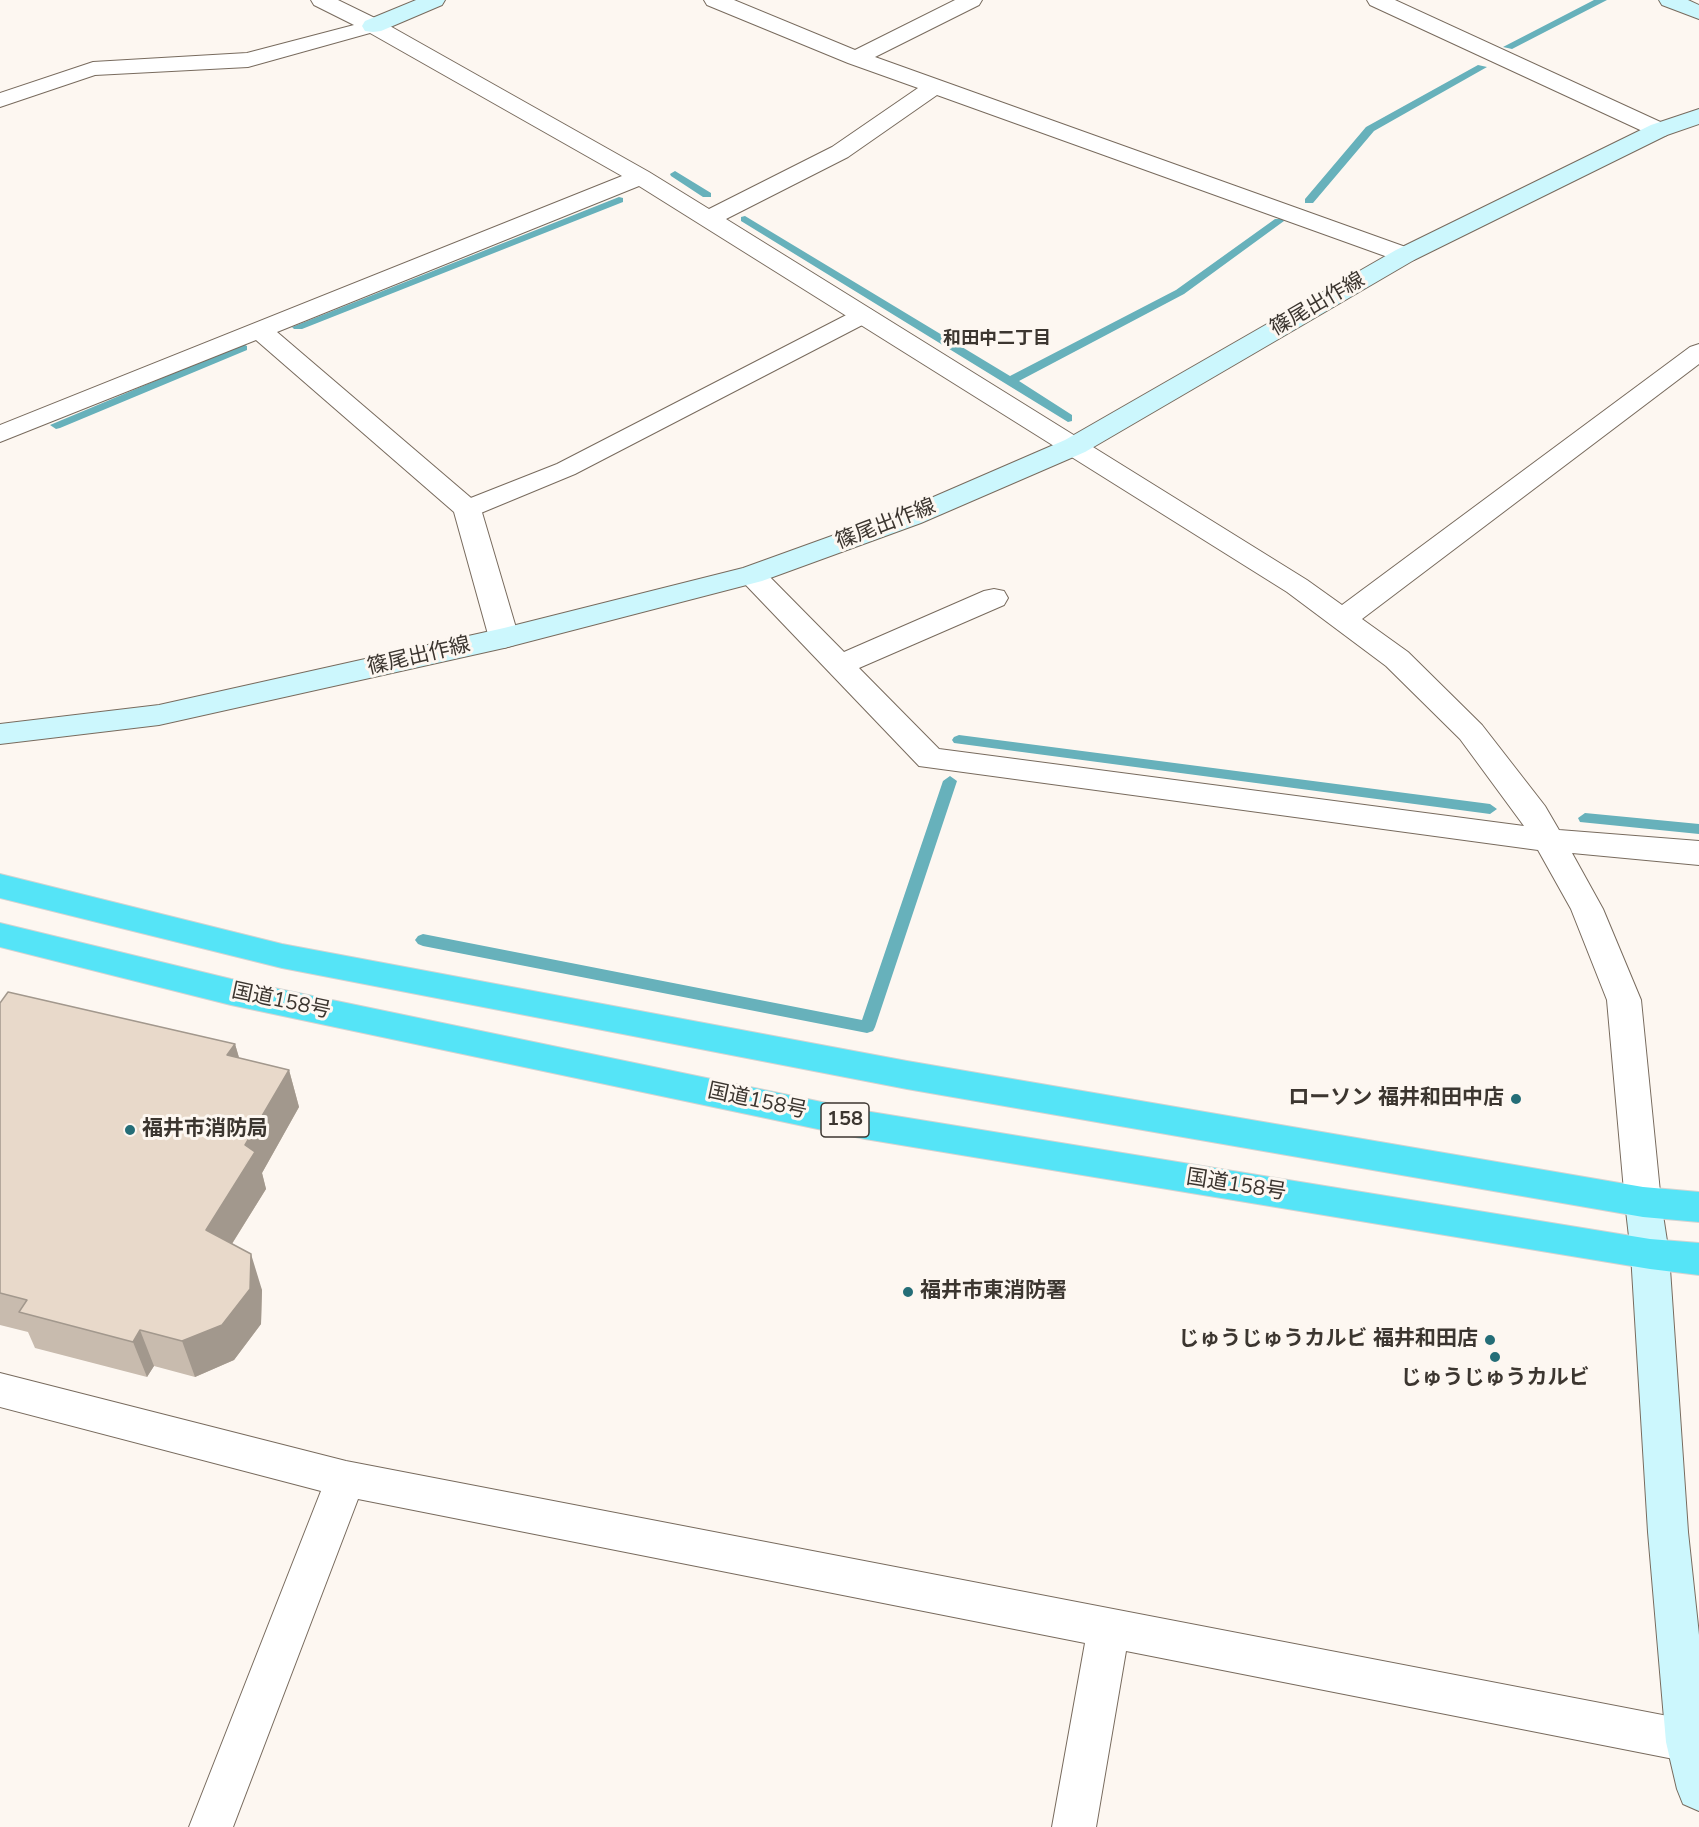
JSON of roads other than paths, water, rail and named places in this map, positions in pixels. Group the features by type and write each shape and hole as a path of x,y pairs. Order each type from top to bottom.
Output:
{"highway":[{"path":"0,886 293,958 907,1075 1643,1203 1699,1207"},
{"name":"国道158号","path":"0,935 231,992 865,1125 1650,1254 1699,1258"}],"main road":[{"path":"373,26 434,0"},
{"path":"1670,0 1699,13"},
{"name":"篠尾出作線","path":"0,734 159,715 504,638 752,575 911,517 1076,446 1405,255 1659,130 1699,116"},
{"path":"1643,1203 1650,1254 1668,1532 1699,1790"}],"street":[{"path":"322,0 373,26 641,177 1076,446 1297,586 1397,659 1471,732 1534,814 1587,909 1624,1000 1643,1203"},
{"path":"715,0 856,58 1405,255"},
{"path":"856,58 971,0"},
{"path":"1378,0 1659,130"},
{"path":"0,100 93,69 248,60 373,26"},
{"path":"708,219 840,152 935,86"},
{"path":"0,434 641,177"},
{"path":"259,330 466,508 504,638"},
{"path":"1342,620 1699,352"},
{"path":"752,575 930,758 1548,840 1699,853"},
{"path":"839,665 994,598"},
{"path":"0,1390 346,1479 1693,1742"},
{"path":"211,1827 346,1479"},
{"path":"1074,1827 1109,1629"}],"lane":[{"path":"466,508 566,469 864,315"}],"waterway":[{"path":"1508,47 1602,0"},
{"path":"1309,201 1370,129 1482,67"},
{"path":"675,174 707,195"},
{"path":"298,327 619,200"},
{"path":"745,219 1010,381"},
{"path":"1010,381 1180,292 1279,221"},
{"path":"56,425 243,348"},
{"path":"1010,381 1068,418"},
{"path":"959,740 1490,809"},
{"path":"423,940 867,1027 950,781"},
{"path":"1585,818 1699,829"}],"place":[{"name":"ローソン 福井和田中店","path":"1516,1099"},
{"name":"福井市消防局","path":"130,1130"},
{"name":"福井市東消防署","path":"908,1292"},
{"name":"じゅうじゅうカルビ 福井和田店","path":"1490,1340"},
{"name":"じゅうじゅうカルビ","path":"1495,1357"}],"district":[{"name":"和田中二丁目","path":"997,340"}]}
